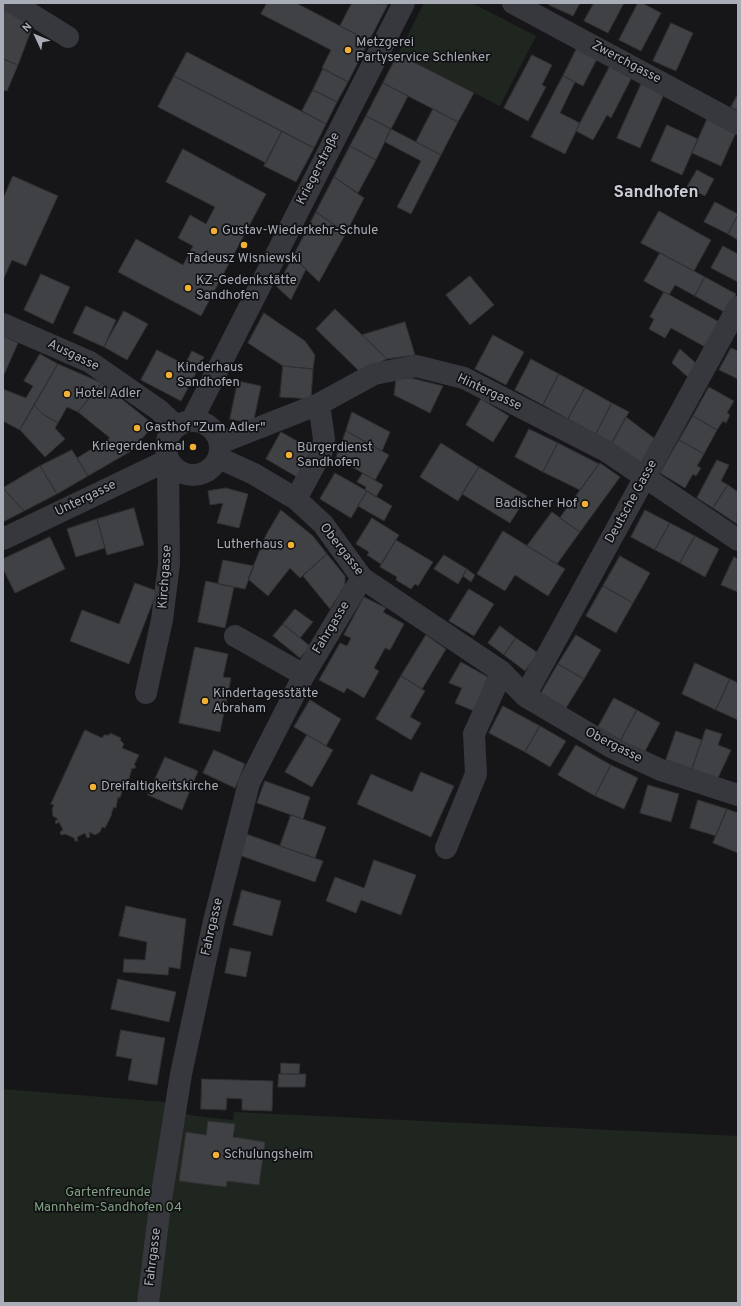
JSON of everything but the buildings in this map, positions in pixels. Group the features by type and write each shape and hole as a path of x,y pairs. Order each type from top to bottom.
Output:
{"street":[{"path":"13,3 68,37"},
{"name":"Kriegerstraße","path":"184,423 404,3"},
{"name":"Zwerchgasse","path":"513,3 738,124"},
{"name":"Deutsche Gasse","path":"525,696 738,307"},
{"name":"Ausgasse","path":"3,324 90,362 159,410 184,423"},
{"name":"Hintergasse","path":"220,451 319,404 374,374 416,366 464,378 606,451 738,540"},
{"path":"296,499 322,451 324,439 319,404"},
{"path":"184,423 207,424 213,429 220,451 209,471 194,475 179,471 168,460 166,441 170,433 184,423"},
{"name":"Obergasse","path":"220,451 254,474 296,499 323,524 362,578 502,672 525,696 613,748 661,770 738,795"},
{"name":"Untergasse","path":"3,538 168,460"},
{"name":"Kirchgasse","path":"146,693 162,620 169,564 167,492 168,460"},
{"name":"Fahrgasse","path":"148,1303 160,1206 181,1074 214,921 249,783 304,675 362,578"},
{"path":"235,636 304,675"},
{"path":"446,848 476,774 474,734 502,672"}],"green space":[{"path":"424,3 472,3 536,36 500,106 398,54"},
{"name":"Gartenfreunde Mannheim-Sandhofen 04","path":"3,1089 164,1102 189,1115 233,1120 234,1112 738,1136 738,1303 3,1303"}],"place":[{"name":"Metzgerei Partyservice Schlenker","path":"348,50"},
{"name":"Gustav-Wiederkehr-Schule","path":"214,231"},
{"name":"Tadeusz Wisniewski","path":"244,245"},
{"name":"KZ-Gedenkstätte Sandhofen","path":"188,288"},
{"name":"Kinderhaus Sandhofen","path":"169,375"},
{"name":"Hotel Adler","path":"67,394"},
{"name":"Gasthof \"Zum Adler\"","path":"137,428"},
{"name":"Kriegerdenkmal","path":"193,447"},
{"name":"Bürgerdienst Sandhofen","path":"289,455"},
{"name":"Badischer Hof","path":"585,504"},
{"name":"Lutherhaus","path":"291,545"},
{"name":"Kindertagesstätte Abraham","path":"205,701"},
{"name":"Dreifaltigkeitskirche","path":"93,787"},
{"name":"Schulungsheim","path":"216,1155"}],"district":[{"name":"Sandhofen","path":"656,194"}]}
